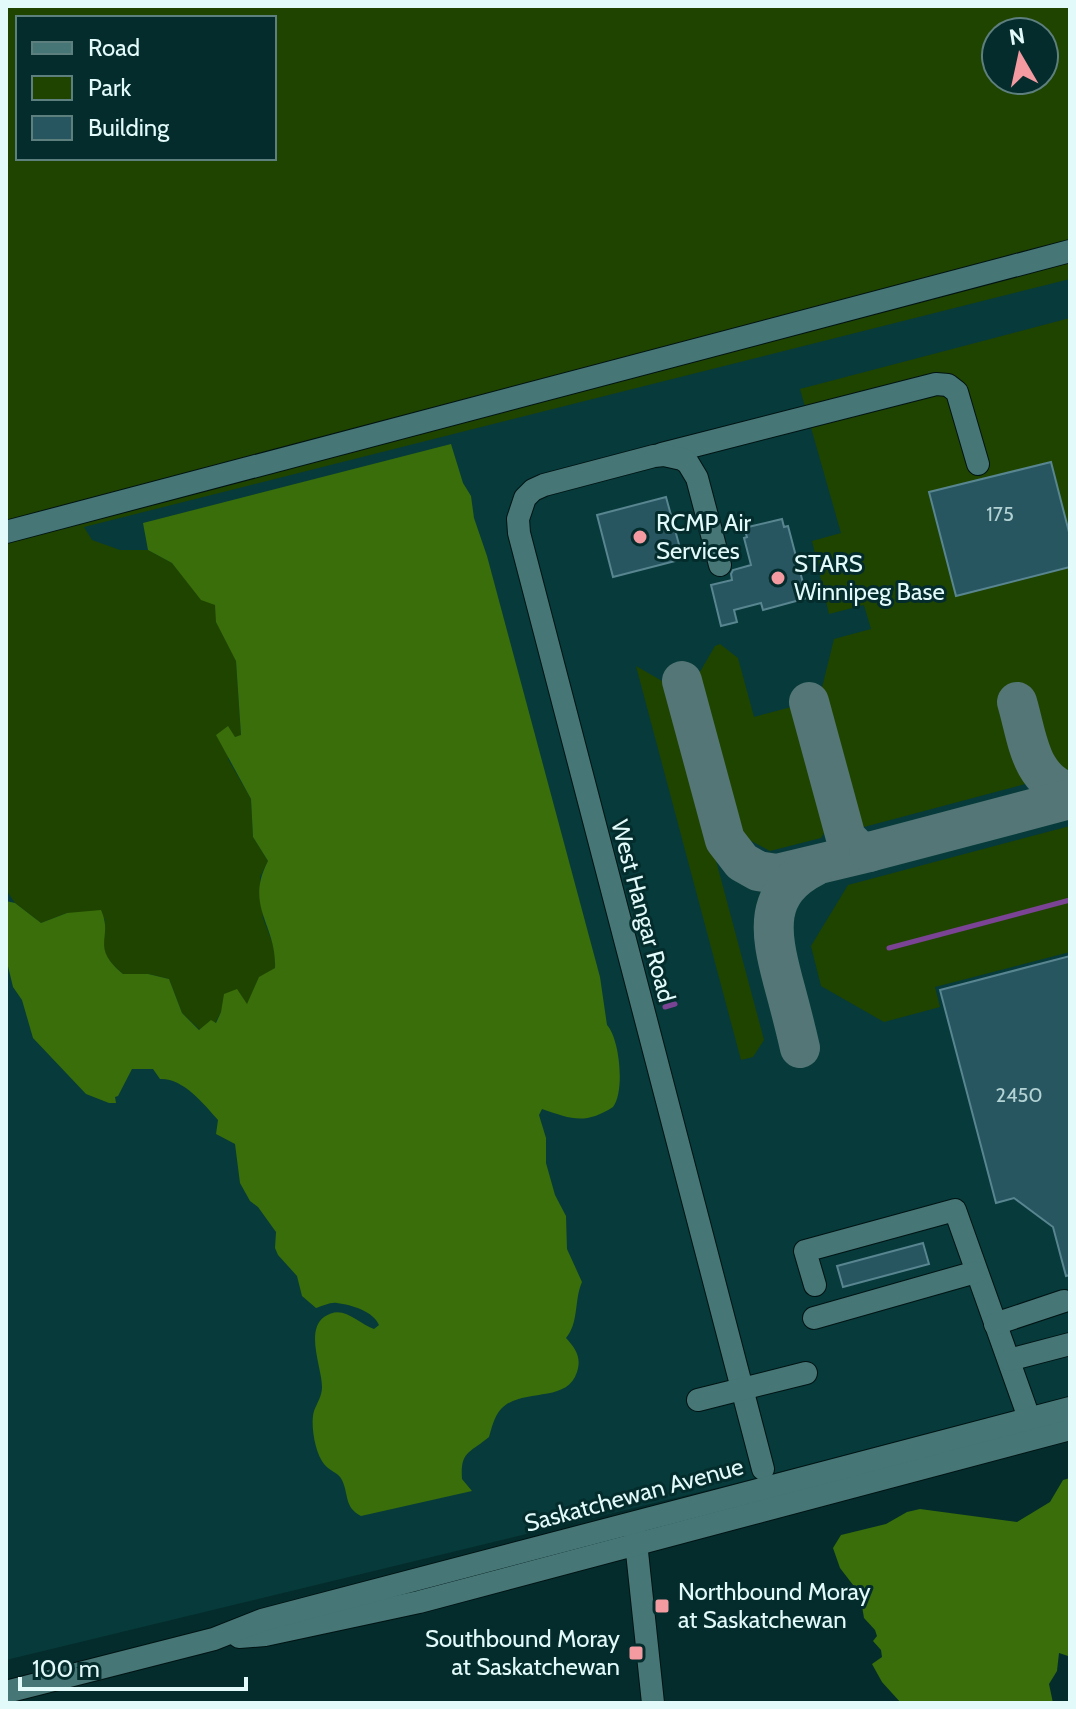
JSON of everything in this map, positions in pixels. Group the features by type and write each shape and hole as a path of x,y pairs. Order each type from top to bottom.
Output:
{"street":[{"path":"6,532 1070,251"},
{"name":"West Hangar Road","path":"763,1469 519,533 521,507 533,490 936,384 948,385 957,392 978,464"},
{"path":"654,456 682,459 693,470 720,565"},
{"path":"815,1285 805,1251 955,1210 1032,1428"},
{"path":"814,1318 976,1272"},
{"path":"995,1324 1064,1301"},
{"path":"1009,1360 1070,1344"},
{"path":"698,1400 806,1373"},
{"name":"Saskatchewan Avenue","path":"214,1639 265,1635 419,1602 637,1546 1032,1428 1070,1408"},
{"name":"Saskatchewan Avenue","path":"6,1692 214,1639 262,1620 633,1523 1032,1428 1070,1429"},
{"path":"633,1523 653,1703"}],"shaded area":[{"path":"6,6 1070,6 1070,1396 733,1484 6,1660"}],"green space":[{"path":"6,6 1070,6 1070,279 84,527 92,540 120,550 148,550 172,563 215,605 236,661 241,736 235,737 228,759 251,799 253,837 268,861 260,877 263,918 276,953 275,968 247,1005 221,1012 215,1023 200,1030 182,1013 169,979 148,974 123,974 110,961 103,944 105,919 67,913 41,923 15,903 6,890"},
{"path":"1070,318 1070,772 864,827 850,818 819,700 834,639 871,629 864,605 829,614 812,541 841,533 800,389"},
{"path":"451,444 463,483 471,496 474,518 487,556 600,977 607,1025 618,1053 619,1090 613,1107 594,1116 570,1118 542,1109 539,1115 546,1138 546,1163 555,1195 566,1216 567,1249 582,1282 573,1325 566,1338 578,1357 577,1372 572,1382 554,1392 520,1398 501,1409 489,1437 468,1454 463,1463 462,1479 472,1491 361,1516 352,1509 342,1480 324,1464 316,1446 313,1417 322,1387 315,1340 318,1323 331,1313 344,1313 374,1329 379,1325 367,1312 355,1307 334,1303 316,1308 302,1296 297,1276 275,1248 276,1232 250,1201 240,1183 235,1144 216,1134 218,1120 185,1087 160,1079 153,1069 132,1069 115,1097 116,1103 109,1103 86,1094 33,1038 22,1000 13,987 6,958 6,901 15,903 41,923 67,913 101,910 105,949 113,964 123,974 148,974 169,979 182,1013 199,1030 211,1020 216,1023 224,994 237,989 247,1004 259,977 275,968 259,891 268,861 253,837 251,799 216,735 228,726 235,737 241,735 236,661 216,622 215,605 201,600 172,563 148,550 143,523"},
{"path":"720,644 738,658 754,717 799,705 830,823 821,838 770,851 738,834 697,677 715,646"},
{"path":"636,666 669,685 764,1040 753,1057 741,1060"},
{"path":"1070,826 1070,952 935,987 940,1007 884,1022 821,986 811,946 848,885"},
{"path":"1070,1478 1070,1662 1068,1656 1059,1653 1057,1671 1049,1684 1053,1703 901,1703 882,1682 872,1664 882,1657 881,1650 873,1641 877,1636 875,1630 864,1618 860,1594 840,1568 833,1548 841,1535 886,1524 907,1512 920,1509 1017,1522 1050,1502 1063,1480"}],"building":[{"path":"1051,462 1070,536 1070,567 956,596 929,492"},
{"name":"RCMP Air Services","path":"666,497 683,559 613,577 597,515"},
{"name":"STARS Winnipeg Base","path":"782,519 784,527 788,526 807,598 763,610 761,603 734,610 737,622 721,626 711,585 732,580 733,570 751,565 744,528"},
{"path":"1070,956 1070,1275 1066,1276 1053,1227 1014,1198 996,1203 940,990"},
{"path":"923,1243 929,1264 843,1287 837,1266"}],"waterway":[{"path":"889,948 1070,900"},
{"path":"665,1007 675,1004"}],"taxiway":[{"path":"682,681 725,840 742,862 758,871 777,874 869,852 859,851 846,838 809,702"},
{"path":"1017,702 1038,768 1056,787 1070,793"},
{"path":"869,852 1070,799"},
{"path":"800,1048 775,946 775,915 786,888 815,866"}],"place":[{"name":"RCMP Air Services","path":"640,537"},
{"name":"STARS Winnipeg Base","path":"778,578"},
{"name":"Northbound Moray at Saskatchewan","path":"662,1606"},
{"name":"Southbound Moray at Saskatchewan","path":"636,1653"}]}
